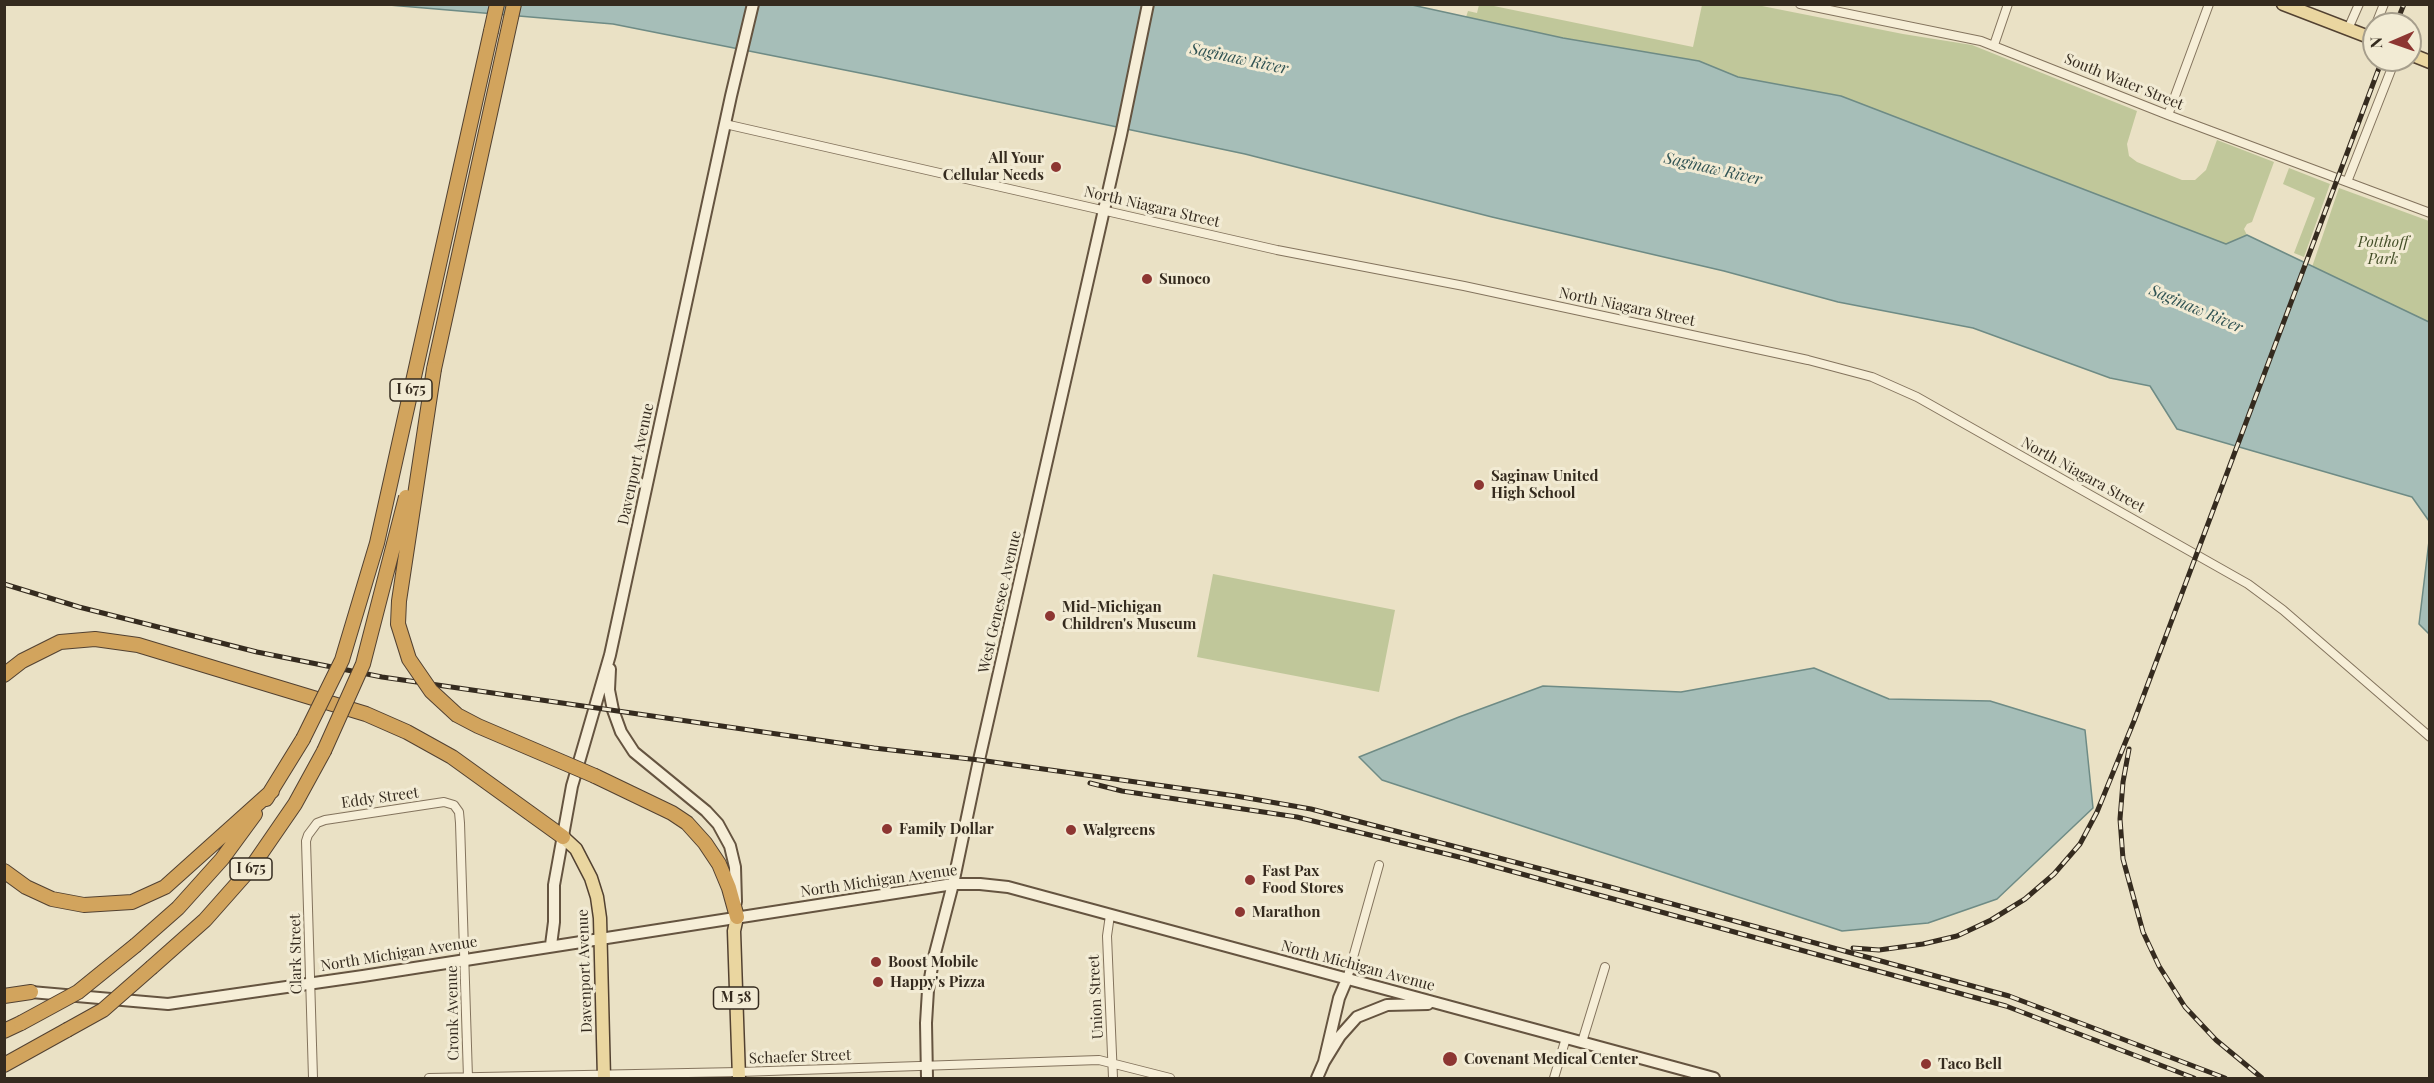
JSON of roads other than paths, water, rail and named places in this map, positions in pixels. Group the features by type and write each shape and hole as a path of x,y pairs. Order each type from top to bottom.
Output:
{"highway":[{"name":"I 675","path":"4,1031 78,992 178,908 222,859 272,792 303,739 342,660 377,543 497,4"},
{"name":"I 675","path":"4,1065 103,1010 205,920 251,868 295,804 324,750 363,664 395,545 514,4"},
{"path":"434,369 399,601 398,624 409,659 431,692 457,715 595,776 672,813 687,824 705,843 718,864 729,888 736,917"},
{"path":"4,675 22,661 60,642 95,639 138,645 366,714 407,732 452,757 563,837"},
{"path":"4,871 26,886 52,898 84,906 132,902 165,887 272,792"},
{"path":"4,996 31,993"}],"main road":[{"name":"Davenport Avenue","path":"551,945 554,922 554,885 572,786 610,655 753,4"},
{"name":"West Genesee Avenue","path":"927,1078 928,990 1148,4"},
{"path":"2283,4 2362,32"},
{"path":"610,655 609,690 621,732 634,752 690,796 718,824 730,846 735,867 736,917"},
{"name":"Davenport Avenue","path":"563,837 576,849 591,878 597,897 601,938 604,1076"},
{"name":"North Michigan Avenue","path":"31,993 168,1004 953,884 1008,887 1714,1078"},
{"name":"M 58","path":"736,917 734,931 739,1075"},
{"path":"1324,1062 1339,998 1347,979"},
{"path":"1317,1078 1340,1036 1357,1017 1387,1005 1440,1004"}],"street":[{"name":"South Water Street","path":"1800,4 1981,40 2168,115 2430,213"},
{"path":"1994,45 2008,4"},
{"path":"2168,115 2209,4"},
{"path":"2348,29 2359,4"},
{"path":"2347,182 2390,72"},
{"name":"North Niagara Street","path":"725,124 1277,250 1464,286 1797,358 1872,377 1917,398 2248,584 2283,610 2430,737"},
{"name":"Eddy Street","path":"311,829 317,823 325,820 444,802 454,805"},
{"name":"Cronk Avenue","path":"454,805 459,812 460,823 468,1078"},
{"name":"Clark Street","path":"311,829 306,841 313,1078"},
{"path":"1347,979 1378,865"},
{"name":"Union Street","path":"1110,915 1107,936 1113,1078"},
{"path":"1582,1042 1605,967"},
{"path":"1554,1078 1566,1038"},
{"name":"Schaefer Street","path":"429,1078 739,1075 1099,1060 1170,1078"}],"water":[{"name":"Saginaw River","path":"389,5 1412,5 1563,38 1699,61 1738,77 1841,96 2226,244 2247,235 2429,322 2429,521 2412,497 2177,429 2150,386 2110,378 1973,328 1838,302 1724,271 1492,217 1245,154 880,77 613,24"},
{"path":"2429,541 2430,634 2419,624"},
{"path":"1814,668 1889,699 1990,701 2085,730 2093,808 1997,899 1928,923 1842,931 1382,780 1359,757 1543,686 1681,692"}],"railway":[{"path":"2401,12 2404,4"},
{"path":"1853,948 1879,950 1923,944 1957,936 1991,920 2025,899 2054,874 2080,844 2097,812 2134,721 2377,72"},
{"path":"4,584 79,607 257,652 382,677 874,748 979,760 1236,796 1311,809 1614,888 2009,996 2225,1078"},
{"path":"2129,749 2120,819 2123,859 2143,932 2159,966 2185,1007 2216,1040 2262,1078"},
{"path":"1090,783 1122,791 1297,817 1463,858 2006,1006 2194,1078"}],"place":[{"name":"All Your Cellular Needs","path":"1056,167"},
{"name":"Sunoco","path":"1147,279"},
{"name":"Saginaw United High School","path":"1479,485"},
{"name":"Mid-Michigan Children's Museum","path":"1050,616"},
{"name":"Family Dollar","path":"887,829"},
{"name":"Walgreens","path":"1071,830"},
{"name":"Fast Pax Food Stores","path":"1250,880"},
{"name":"Marathon","path":"1240,912"},
{"name":"Boost Mobile","path":"876,962"},
{"name":"Happy's Pizza","path":"878,982"},
{"name":"Covenant Medical Center","path":"1450,1059"},
{"name":"Taco Bell","path":"1926,1064"}],"park label":[{"name":"Potthoff Park","path":"2383,250"}]}
